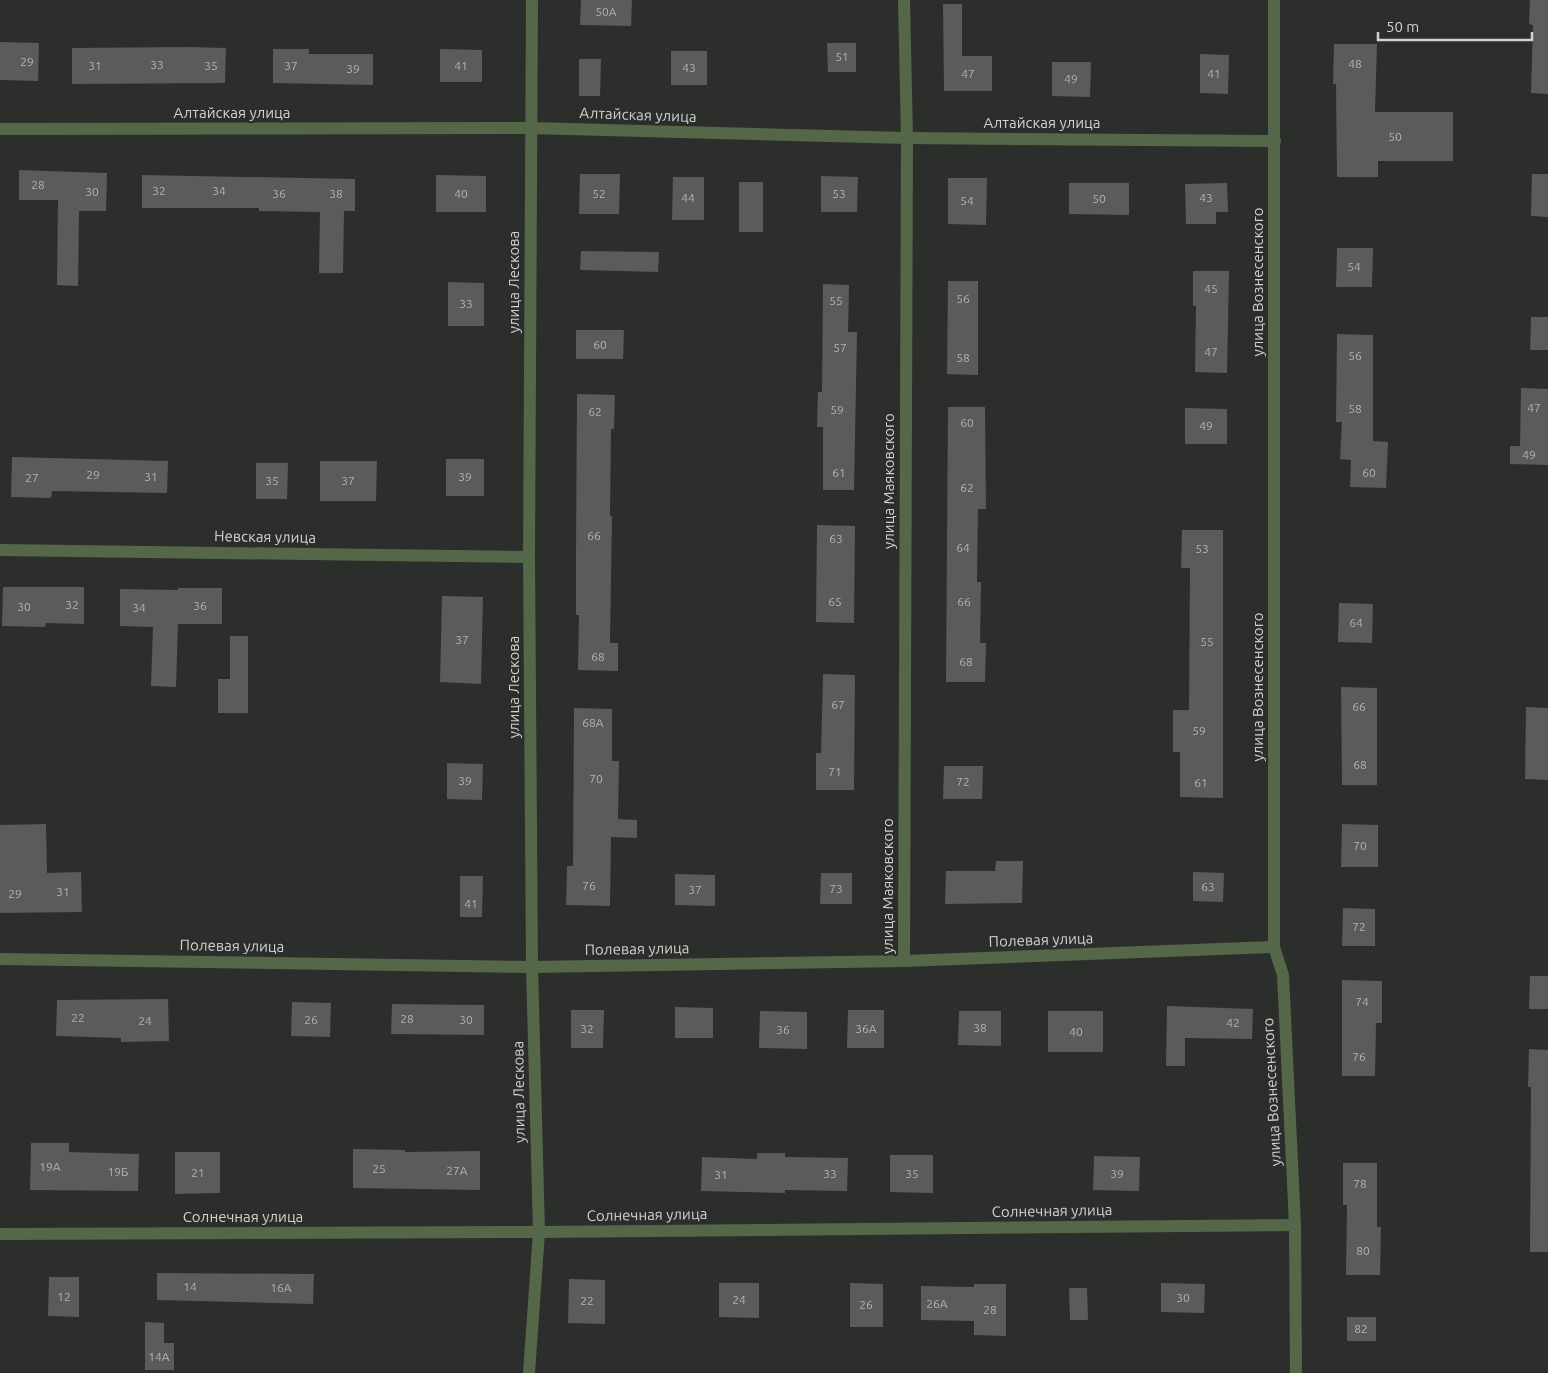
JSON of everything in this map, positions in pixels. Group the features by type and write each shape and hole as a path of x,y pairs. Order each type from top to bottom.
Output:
{"street":[{"name":"улица Лескова","path":"529,1373 539,1232 532,967 529,557 532,0"},
{"name":"улица Маяковского","path":"904,0 907,138 904,961"},
{"name":"улица Вознесенского","path":"1274,0 1274,946 1283,975 1295,1225 1296,1373"},
{"name":"Алтайская улица","path":"0,129 531,128 907,138 1275,141"},
{"name":"Невская улица","path":"0,550 529,557"},
{"name":"Полевая улица","path":"0,959 532,967 904,961 1274,946"},
{"name":"Солнечная улица","path":"0,1234 539,1232 1295,1225"}],"building":[{"path":"581,0 632,0 631,26 580,25"},
{"path":"1530,0 1548,0 1548,94 1531,93 1533,25 1529,24"},
{"path":"943,4 962,4 962,56 992,56 992,91 944,91"},
{"path":"0,42 39,43 38,81 0,80"},
{"path":"827,43 856,43 856,72 828,72"},
{"path":"1334,44 1377,44 1375,112 1453,112 1453,161 1378,161 1378,177 1337,177 1336,84 1333,84"},
{"path":"72,48 226,48 225,83 72,84"},
{"path":"273,49 309,49 309,54 373,54 373,85 273,83"},
{"path":"440,49 482,50 482,82 440,82"},
{"path":"671,51 707,51 707,85 671,85"},
{"path":"1200,54 1229,55 1228,94 1200,93"},
{"path":"579,59 601,59 600,96 579,96"},
{"path":"1052,62 1091,62 1090,97 1052,96"},
{"path":"19,170 107,173 106,211 79,211 78,286 57,285 58,200 19,200"},
{"path":"580,174 620,174 619,214 579,214"},
{"path":"1532,174 1548,174 1548,217 1531,216"},
{"path":"142,175 355,179 355,211 344,211 343,273 319,273 320,212 259,211 259,208 142,208"},
{"path":"436,175 486,176 486,212 436,212"},
{"path":"821,176 858,177 857,212 821,212"},
{"path":"673,177 704,177 704,220 672,220"},
{"path":"948,178 987,178 986,225 948,224"},
{"path":"739,182 763,182 763,232 739,232"},
{"path":"1069,183 1129,183 1129,215 1069,214"},
{"path":"1227,183 1228,212 1216,212 1216,224 1186,224 1185,184"},
{"path":"1337,248 1373,248 1372,287 1336,287"},
{"path":"581,251 659,252 658,272 580,270"},
{"path":"1193,271 1229,271 1227,373 1195,372 1196,306 1193,306"},
{"path":"948,281 978,281 978,375 947,374"},
{"path":"448,282 484,283 484,326 448,326"},
{"path":"823,284 849,285 848,332 857,332 854,490 823,490 823,427 817,427 818,392 822,392"},
{"path":"1531,317 1548,317 1548,350 1530,350"},
{"path":"576,330 624,330 623,359 576,359"},
{"path":"1337,334 1373,335 1373,441 1388,442 1386,488 1350,487 1351,460 1340,459 1342,422 1336,422"},
{"path":"1521,388 1548,389 1548,465 1510,464 1510,446 1520,446"},
{"path":"577,394 615,395 614,429 611,429 610,643 618,643 618,671 578,670 579,615 576,615"},
{"path":"948,407 985,407 986,509 978,509 977,582 981,582 980,643 986,643 985,682 946,682"},
{"path":"1185,408 1227,409 1227,444 1185,444"},
{"path":"12,457 168,461 167,493 52,491 51,498 11,497"},
{"path":"446,459 484,459 484,496 446,496"},
{"path":"320,461 377,461 376,501 320,501"},
{"path":"256,463 288,463 287,499 256,499"},
{"path":"817,525 855,526 854,623 816,622"},
{"path":"1182,530 1223,530 1223,798 1180,797 1180,752 1173,752 1173,710 1189,710 1190,568 1181,568"},
{"path":"3,587 84,587 84,624 46,623 45,627 2,626"},
{"path":"178,588 222,588 222,624 178,624 176,687 151,686 153,627 120,626 120,589 178,590"},
{"path":"442,596 483,597 481,684 440,682"},
{"path":"1339,603 1373,604 1372,643 1338,642"},
{"path":"230,636 248,636 248,713 218,713 218,679 230,679"},
{"path":"823,674 855,675 854,790 816,790 816,753 821,753"},
{"path":"1341,687 1377,688 1377,785 1342,785"},
{"path":"1526,707 1548,708 1548,780 1525,779"},
{"path":"574,708 612,709 612,761 619,761 618,819 637,820 637,838 611,837 610,906 566,905 567,866 573,866"},
{"path":"447,763 483,764 482,800 447,799"},
{"path":"944,766 983,766 982,799 943,799"},
{"path":"46,824 47,873 81,872 82,912 0,913 0,825"},
{"path":"1342,824 1378,825 1378,867 1341,867"},
{"path":"996,861 1023,861 1022,903 945,904 946,871 995,871"},
{"path":"1193,872 1224,873 1223,902 1193,901"},
{"path":"821,873 852,873 852,904 820,904"},
{"path":"675,874 715,875 715,906 675,905"},
{"path":"460,876 483,876 482,917 460,917"},
{"path":"1343,908 1375,909 1375,946 1342,946"},
{"path":"1530,976 1548,976 1548,1009 1529,1009"},
{"path":"1342,980 1382,981 1382,1023 1376,1023 1375,1076 1342,1076"},
{"path":"168,999 169,1041 121,1042 121,1038 56,1036 57,1000"},
{"path":"292,1002 331,1003 330,1037 291,1036"},
{"path":"392,1004 484,1005 484,1035 391,1034"},
{"path":"1167,1006 1253,1009 1252,1039 1185,1038 1185,1066 1166,1066"},
{"path":"675,1007 713,1008 713,1038 675,1038"},
{"path":"571,1010 604,1010 603,1048 571,1048"},
{"path":"848,1010 884,1010 884,1048 847,1048"},
{"path":"760,1011 807,1012 807,1049 759,1048"},
{"path":"959,1011 1001,1011 1001,1046 958,1045"},
{"path":"1048,1011 1103,1011 1103,1052 1048,1052"},
{"path":"1529,1049 1548,1050 1548,1252 1530,1252 1531,1087 1528,1087"},
{"path":"31,1143 69,1143 69,1152 139,1154 138,1191 30,1190"},
{"path":"353,1149 405,1150 405,1152 480,1151 480,1190 353,1188"},
{"path":"175,1152 220,1152 220,1193 175,1194"},
{"path":"757,1153 785,1153 785,1157 848,1158 847,1191 785,1190 785,1193 701,1191 702,1157 757,1159"},
{"path":"890,1155 933,1155 933,1193 890,1192"},
{"path":"1094,1156 1140,1157 1139,1191 1093,1190"},
{"path":"1343,1163 1377,1163 1377,1227 1381,1227 1380,1275 1346,1275 1347,1205 1343,1205"},
{"path":"157,1273 314,1274 313,1304 157,1300"},
{"path":"49,1277 79,1277 79,1317 48,1316"},
{"path":"569,1279 605,1280 605,1324 568,1323"},
{"path":"719,1283 759,1283 759,1318 719,1317"},
{"path":"850,1283 883,1284 883,1327 850,1327"},
{"path":"1161,1283 1205,1284 1204,1313 1161,1312"},
{"path":"974,1284 1006,1284 1006,1336 974,1335 974,1321 921,1320 921,1286 974,1287"},
{"path":"1069,1288 1087,1288 1088,1320 1070,1320"},
{"path":"1347,1317 1376,1317 1376,1341 1347,1341"},
{"path":"145,1322 164,1323 164,1343 174,1343 174,1370 145,1370"}]}
